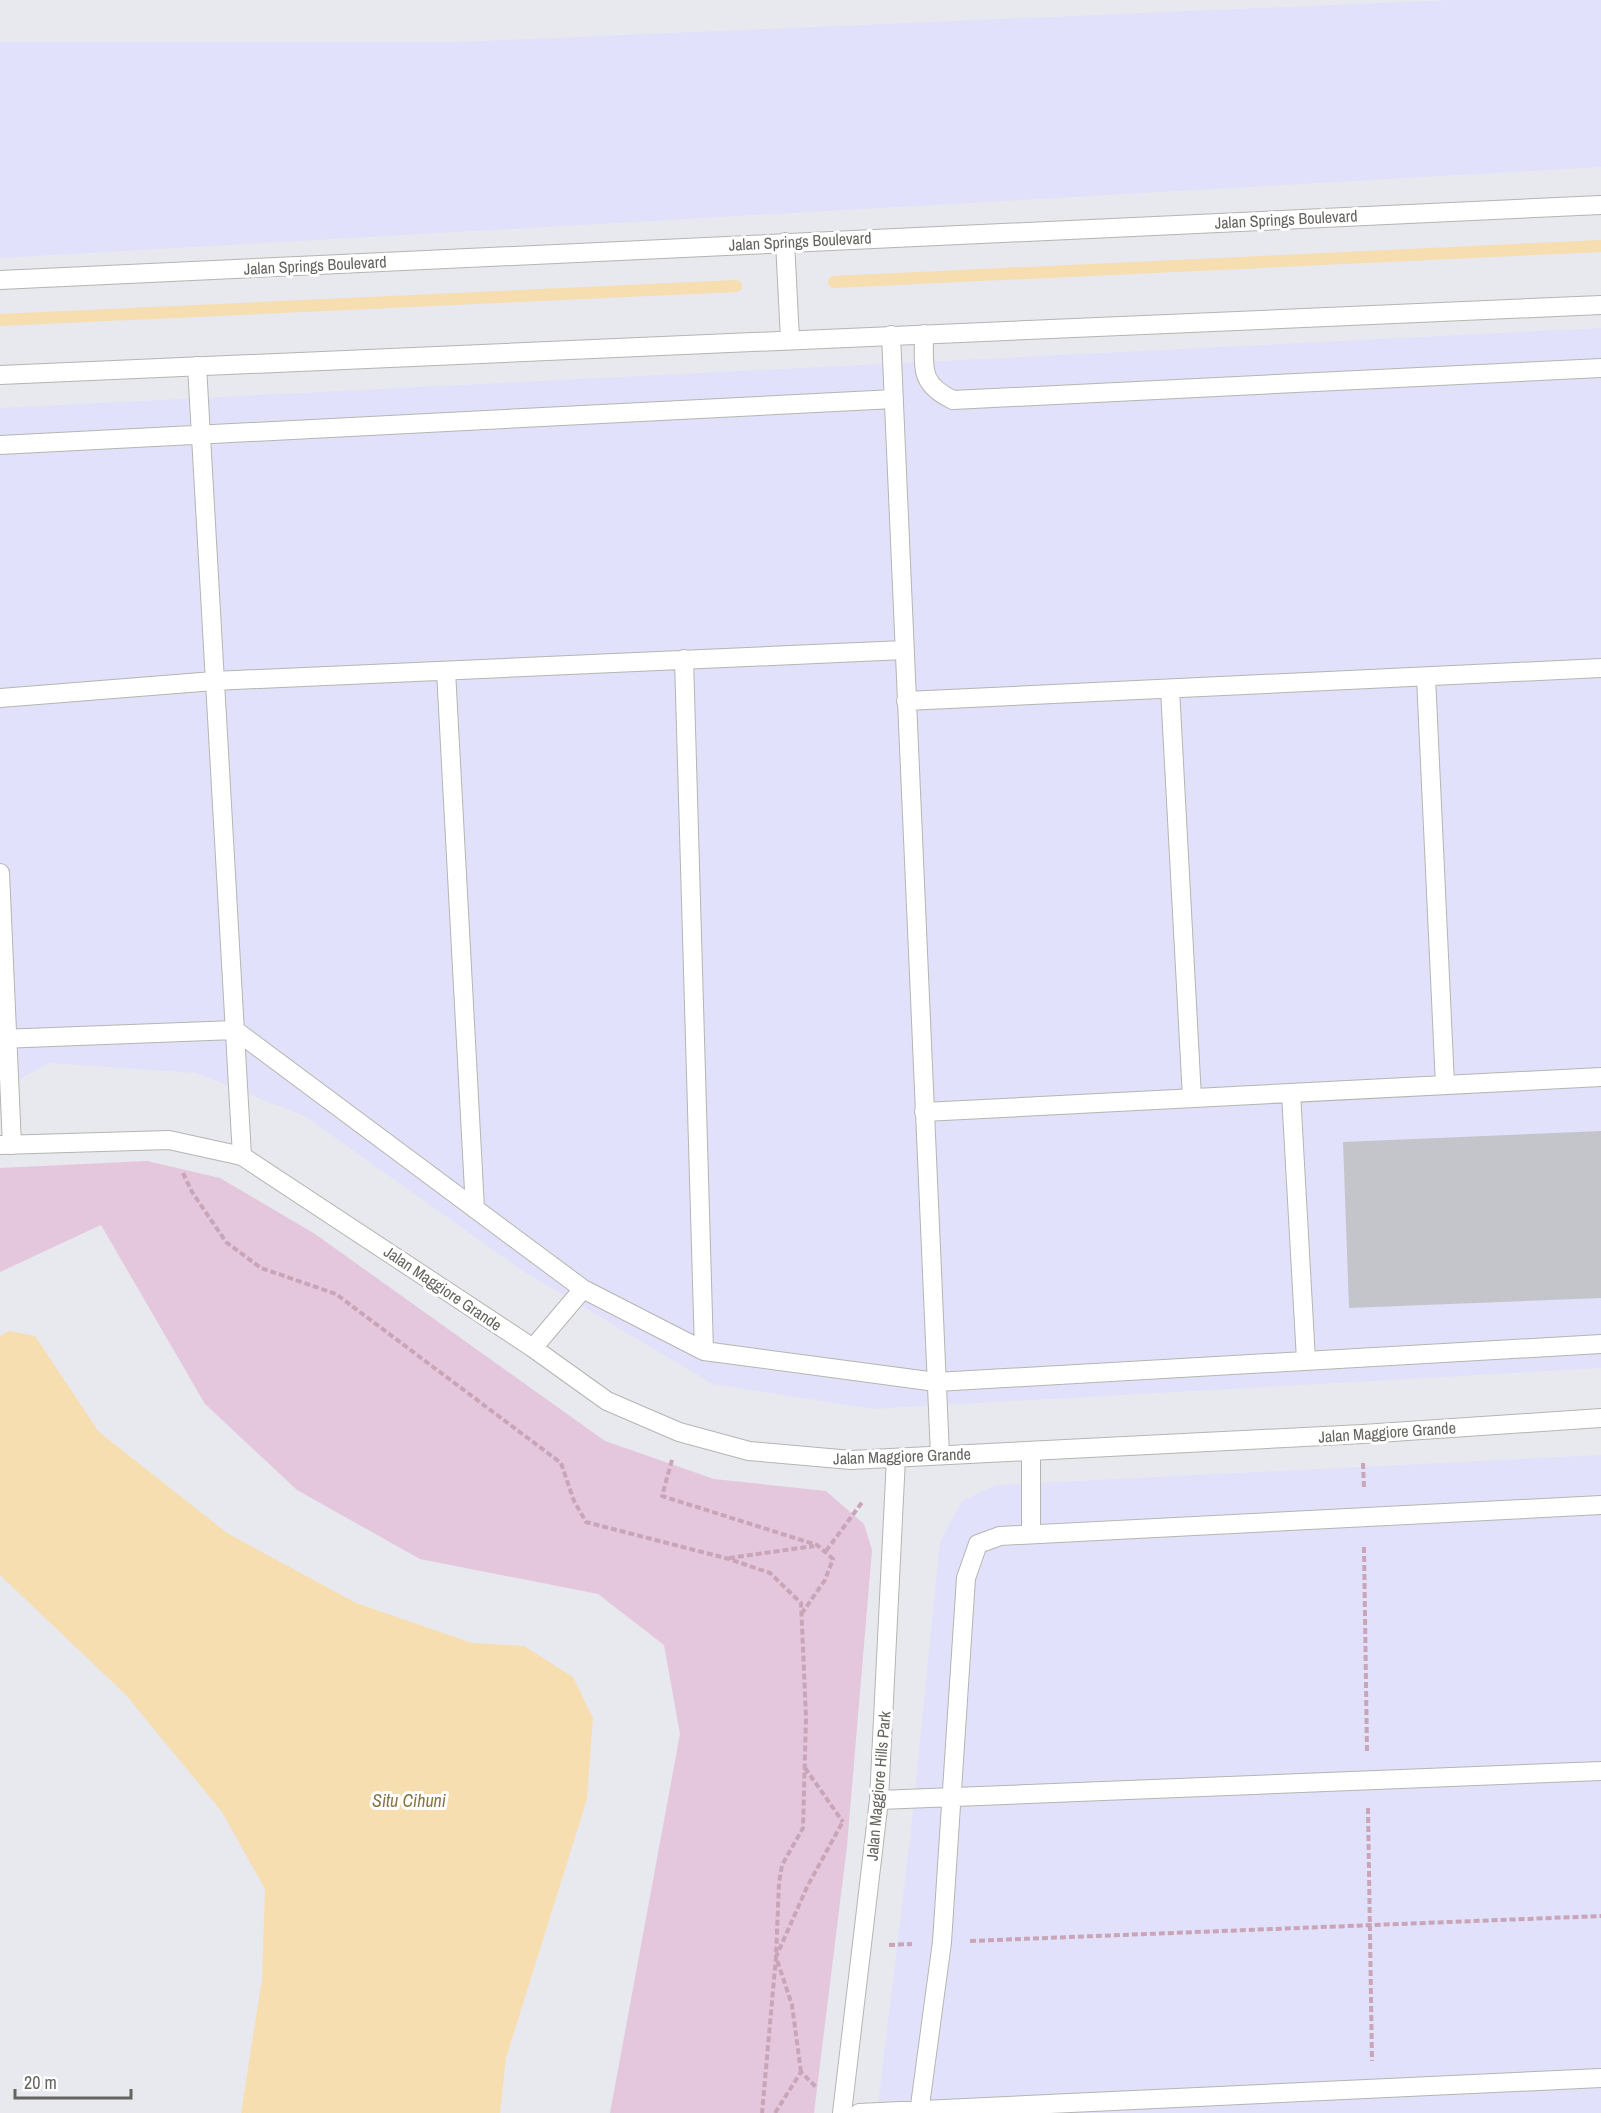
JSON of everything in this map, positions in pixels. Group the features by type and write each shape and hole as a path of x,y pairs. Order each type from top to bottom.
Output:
{"main road":[{"name":"Jalan Springs Boulevard","path":"0,280 1601,205"},
{"path":"785,242 789,339"},
{"path":"0,375 1601,305"},
{"path":"924,334 924,373 937,392 953,400 1601,368"},
{"path":"891,335 940,1455"},
{"path":"197,366 242,1156"},
{"path":"0,445 894,399"},
{"path":"0,698 214,681 904,650"},
{"path":"684,659 704,1351"},
{"path":"906,701 1601,668"},
{"path":"446,671 475,1209"},
{"path":"1426,676 1445,1085"},
{"path":"1170,689 1192,1098"},
{"path":"0,873 6,1145"},
{"path":"4,1039 235,1030 583,1289 704,1351 936,1382 1601,1344"},
{"path":"924,1112 1601,1077"},
{"path":"1291,1093 1306,1360"},
{"name":"Jalan Maggiore Grande","path":"6,1145 169,1140 242,1156 532,1348 607,1401 679,1431 749,1451 851,1460 1363,1434 1601,1418"},
{"path":"532,1348 583,1289"},
{"path":"1031,1451 1031,1534"},
{"name":"Jalan Maggiore Hills Park","path":"842,2113 879,1800 896,1458"},
{"path":"920,2111 942,1942 966,1578 978,1544 1000,1536 1031,1534 1601,1505"},
{"path":"879,1800 1601,1771"},
{"path":"859,2113 1601,2078"}],"path":[{"path":"169,1140 192,1192 226,1242 261,1268 336,1294 561,1463 574,1501 586,1522 729,1559 770,1573 801,1603 806,1717 803,1828 782,1865 779,1883 776,1957 762,2113"},
{"path":"679,1431 662,1496 817,1545 833,1559 825,1580 802,1613"},
{"path":"826,1551 868,1495"},
{"path":"729,1559 817,1545"},
{"path":"805,1767 842,1823"},
{"path":"825,2096 801,2072 792,2005 776,1957 807,1887 842,1823 879,1800"},
{"path":"862,1947 1601,1916"},
{"path":"775,2113 801,2072"}],"shaded area":[{"path":"1452,0 1601,0 1601,167 0,258 0,42 458,42"},
{"path":"1601,328 1601,1368 873,1409 713,1384 523,1271 306,1117 196,1073 49,1063 0,1090 0,408"},
{"path":"147,1161 220,1178 315,1234 605,1441 714,1479 826,1491 864,1524 872,1550 847,1846 814,2113 610,2113 680,1734 664,1645 598,1594 420,1559 297,1490 205,1404 101,1225 0,1272 0,1168"},
{"path":"1601,1455 1601,2113 877,2113 912,1822 940,1542 962,1501 996,1485"}],"water":[{"name":"Situ Cihuni","path":"9,1331 35,1336 99,1432 227,1533 356,1603 472,1643 524,1646 573,1677 593,1718 587,1799 506,2058 500,2113 241,2113 262,1979 265,1889 222,1812 126,1695 0,1575 0,1336"}],"building":[{"path":"1601,1131 1601,1298 1349,1308 1343,1142"}],"waterway":[{"path":"834,282 1601,246"},
{"path":"0,320 736,286"}]}
